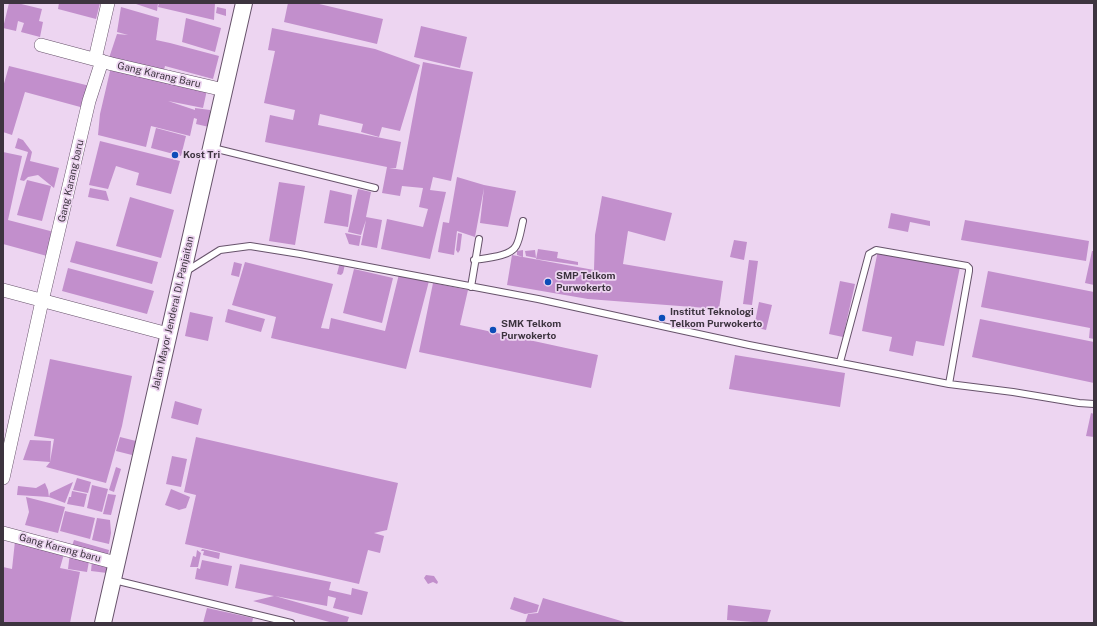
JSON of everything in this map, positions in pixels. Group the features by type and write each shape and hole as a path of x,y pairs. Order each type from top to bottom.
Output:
{"street":[{"path":"98,60 108,3"},
{"name":"Jalan Mayor Jenderal DI. Panjaitan","path":"102,623 244,3"},
{"name":"Gang Karang Baru","path":"41,45 224,90"},
{"name":"Gang Karang baru","path":"3,478 98,60"},
{"path":"3,290 168,334"},
{"name":"Gang Karang baru","path":"3,533 116,563"}],"lane":[{"path":"211,148 375,188"},
{"path":"474,260 505,254 512,250 516,246 523,221"},
{"path":"471,287 474,260 479,239"},
{"path":"182,274 220,250 250,246 538,299 749,344 949,384 1094,404"},
{"path":"840,362 870,254 876,250 967,266 969,271 949,384"},
{"path":"112,580 291,623"}],"building":[{"path":"9,3 17,3 42,9 39,21 43,22 40,37 21,32 24,23 18,21 16,31 3,28"},
{"path":"59,3 100,3 96,19 58,9"},
{"path":"133,3 158,3 157,11"},
{"path":"159,3 215,3 214,20 158,7"},
{"path":"288,3 315,3 383,19 377,44 284,22"},
{"path":"121,7 159,18 156,40 219,56 213,79 165,66 164,70 109,58 117,34 128,35 117,32"},
{"path":"217,7 226,9 226,16 216,13"},
{"path":"186,18 221,28 215,52 182,42"},
{"path":"421,26 467,37 460,68 414,57"},
{"path":"272,28 375,49 420,65 400,131 382,127 379,137 361,132 363,124 320,114 318,125 401,142 396,168 389,168 403,170 423,62 473,72 451,181 433,177 430,190 446,192 430,259 381,249 387,219 423,227 428,209 419,207 423,188 402,186 400,196 382,193 387,167 265,142 270,115 293,120 295,110 264,103 275,51 268,50"},
{"path":"9,66 90,86 84,108 25,92 12,135 3,132 3,87"},
{"path":"111,67 207,90 203,108 168,101 195,110 195,108 210,110 211,115 209,127 196,124 197,119 194,118 190,136 151,126 146,147 98,135 100,114"},
{"path":"156,128 186,136 181,156 151,148"},
{"path":"18,138 23,140 32,152 30,161 59,168 54,188 38,175 28,177 24,181 20,180 28,152 15,148"},
{"path":"100,141 180,161 171,194 136,185 139,173 116,166 108,189 89,185"},
{"path":"3,152 22,156 8,220 54,232 47,256 3,244"},
{"path":"457,177 484,185 516,191 508,227 480,223 484,188 475,237 457,231 454,255 438,252 443,222 449,223"},
{"path":"27,180 51,186 42,221 17,215"},
{"path":"279,182 305,186 295,245 269,241"},
{"path":"90,188 106,191 109,201 88,197"},
{"path":"358,189 371,192 366,217 382,220 377,248 361,245 366,220 361,235 348,232"},
{"path":"330,190 352,195 348,227 324,223"},
{"path":"602,196 672,213 665,241 628,231 623,264 723,281 719,309 588,299 507,285 512,255 594,270 595,235"},
{"path":"130,197 174,210 161,258 116,246"},
{"path":"891,213 930,221 930,226 910,222 908,232 888,228"},
{"path":"965,220 1089,241 1086,261 961,240"},
{"path":"345,233 361,236 359,246 349,244"},
{"path":"458,233 462,234 460,250 458,253 456,250"},
{"path":"734,240 747,242 744,260 730,257"},
{"path":"76,241 158,262 152,284 70,262"},
{"path":"538,249 558,252 557,258 578,262 578,265 536,259"},
{"path":"523,250 523,257 517,255 517,251"},
{"path":"535,250 536,258 526,256 525,251"},
{"path":"878,250 960,267 944,346 916,341 913,356 889,351 892,337 862,331"},
{"path":"1092,251 1094,251 1094,285 1085,283"},
{"path":"749,260 758,261 752,305 743,304"},
{"path":"234,262 242,264 239,277 231,275"},
{"path":"245,262 333,284 321,328 329,329 331,318 385,331 399,274 429,281 406,369 271,338 276,317 232,305"},
{"path":"340,262 345,264 341,275 337,274"},
{"path":"68,268 154,291 147,314 62,291"},
{"path":"354,269 393,278 382,323 343,313"},
{"path":"988,271 1094,292 1094,339 1089,338 1090,328 981,307"},
{"path":"840,281 855,284 843,337 829,334"},
{"path":"433,283 468,290 460,325 598,355 591,388 419,352"},
{"path":"759,302 772,305 766,330 754,327"},
{"path":"228,309 265,319 261,332 225,322"},
{"path":"190,312 213,317 208,341 185,336"},
{"path":"980,319 1094,342 1094,383 972,357"},
{"path":"735,355 845,373 840,407 729,389"},
{"path":"50,359 132,376 122,426 106,483 46,467 50,462 54,439 34,436"},
{"path":"175,401 202,409 198,425 171,418"},
{"path":"1091,413 1094,414 1094,437 1086,436"},
{"path":"120,437 136,441 132,455 116,451"},
{"path":"196,437 398,483 387,530 374,533 384,536 380,553 368,550 359,584 185,544 196,495 184,492"},
{"path":"30,440 51,441 50,462 23,460"},
{"path":"172,456 187,459 181,487 166,484"},
{"path":"116,467 121,469 114,492 109,490"},
{"path":"77,478 91,482 88,493 73,490"},
{"path":"73,482 65,503 49,497 50,493"},
{"path":"45,483 49,497 17,495 18,486 36,488"},
{"path":"92,485 108,489 102,512 87,508"},
{"path":"171,489 190,497 186,508 179,510 165,505"},
{"path":"72,491 87,494 84,507 67,504 69,497 71,497"},
{"path":"108,494 116,495 111,515 103,514"},
{"path":"26,497 65,507 58,533 25,525 29,512"},
{"path":"65,511 95,518 90,539 60,531"},
{"path":"97,518 110,520 111,533 109,544 92,540"},
{"path":"74,540 109,550 107,559 71,549"},
{"path":"15,541 64,554 60,568 80,572 70,623 3,623 3,567 12,569"},
{"path":"202,549 220,553 219,559 203,555 204,551 201,551"},
{"path":"197,550 201,553 198,567 190,567 193,556 196,557"},
{"path":"70,553 90,556 87,572 68,569"},
{"path":"202,560 232,566 228,586 195,579 197,568 200,569"},
{"path":"92,561 108,563 107,573 91,571"},
{"path":"240,564 331,582 329,590 351,595 352,588 368,592 362,615 333,608 336,598 328,596 327,606 275,596 349,617 347,623 333,623 253,601 274,596 235,588"},
{"path":"426,575 434,576 438,582 437,584 433,582 428,584 424,578"},
{"path":"514,597 539,605 537,612 525,614 510,609"},
{"path":"543,598 628,623 525,623 528,614 538,613"},
{"path":"728,605 771,610 767,623 727,620"},
{"path":"207,608 253,618 252,623 203,623"}],"place":[{"name":"Kost Tri","path":"175,155"},
{"name":"SMP Telkom Purwokerto","path":"548,282"},
{"name":"Institut Teknologi Telkom Purwokerto","path":"662,318"},
{"name":"SMK Telkom Purwokerto","path":"493,330"}]}
